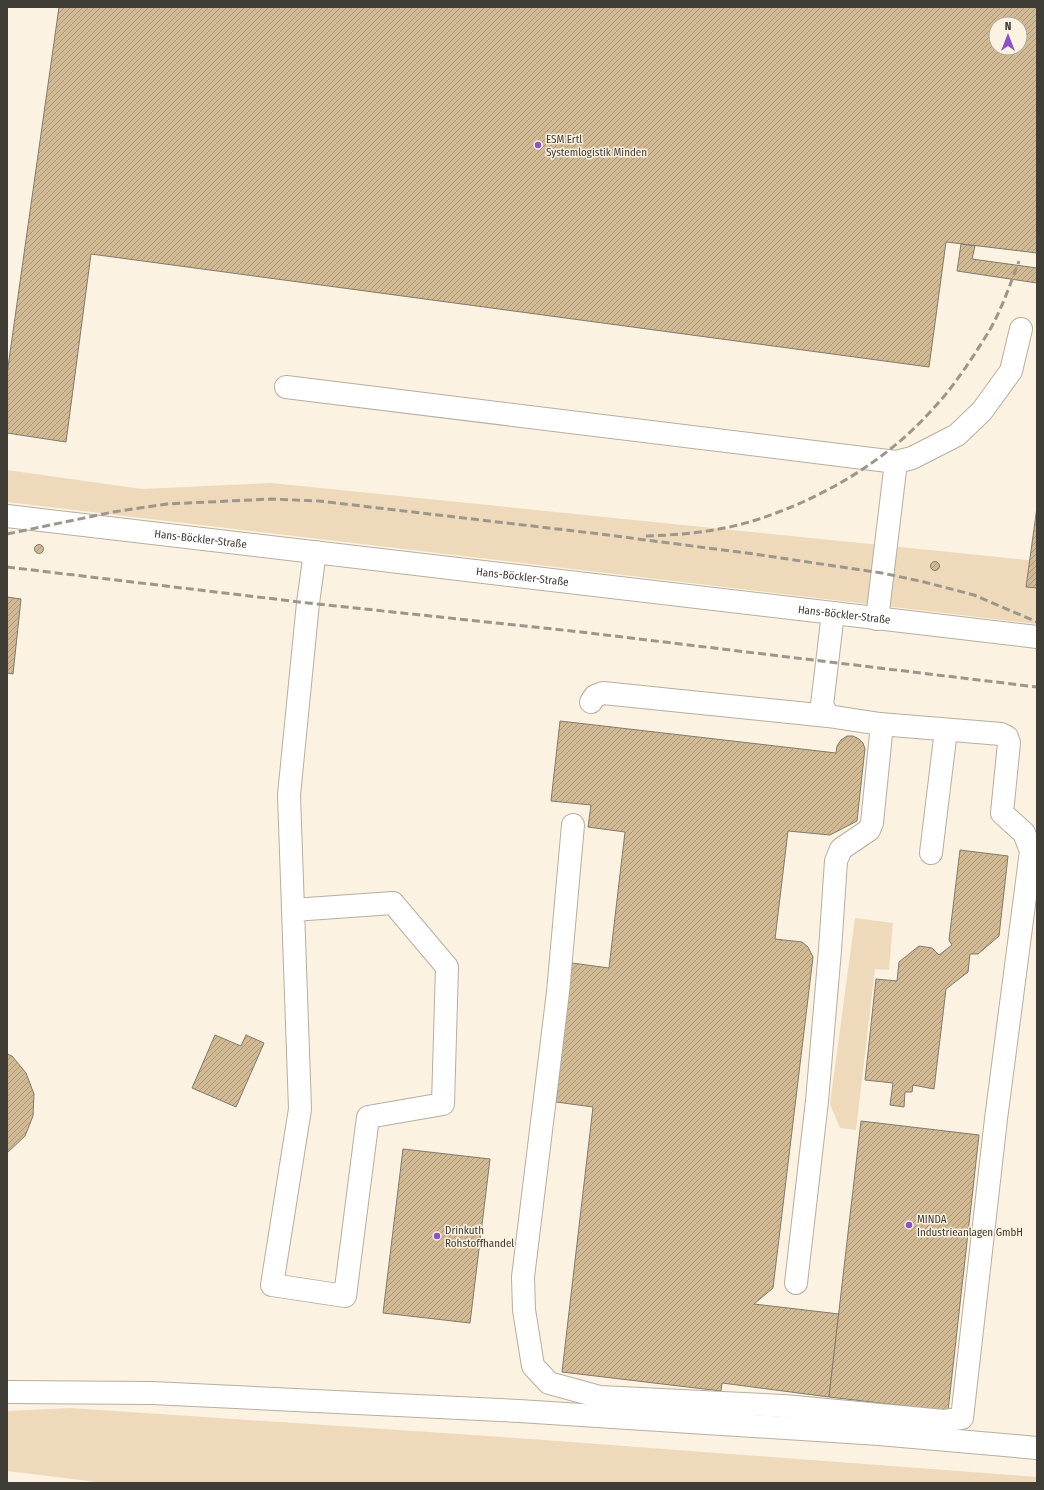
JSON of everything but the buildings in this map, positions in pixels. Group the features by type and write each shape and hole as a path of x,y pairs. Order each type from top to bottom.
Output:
{"street":[{"path":"286,387 896,462 912,458 957,435 982,411 1011,371 1021,329"},
{"path":"877,619 896,462"},
{"name":"Hans-Böckler-Straße","path":"7,516 1037,637"},
{"path":"294,910 393,903 446,967 443,1104 368,1117 345,1296 272,1285 300,1109 289,795 308,603 315,552"},
{"path":"828,716 822,705 833,613"},
{"path":"573,825 558,992 523,1278 524,1310 533,1366 549,1383 600,1398 784,1406 944,1421 962,1418 996,1119 1031,851 1024,833 1002,813 1009,743 1007,737 1001,734 880,724 828,716 603,693 596,696 591,702"},
{"path":"796,1283 817,1101 836,861 842,849 869,830 872,823 881,734 880,724"},
{"path":"931,853 946,730"},
{"path":"7,1392 152,1393 519,1411 879,1434 1037,1448"}],"shaded area":[{"path":"7,470 142,489 271,483 1037,561 1037,624 7,502"},
{"path":"855,918 893,923 889,970 875,969 856,1130 840,1128 830,1104"},
{"path":"70,1408 531,1439 1037,1477 1037,1483 105,1483 7,1471 7,1411"}],"railway":[{"path":"646,536 701,532 756,520 828,490 873,462 913,429 947,393 961,374 993,325 1019,261"},
{"path":"7,534 113,512 167,504 271,499 319,501 600,534 754,554 882,573 974,595 1037,622"},
{"path":"7,567 308,603 581,632 1037,687"}],"place":[{"name":"ESM Ertl Systemlogistik Minden","path":"538,145"},
{"name":"MINDA Industrieanlagen GmbH","path":"909,1225"},
{"name":"Drinkuth Rohstoffhandel","path":"437,1236"}]}
